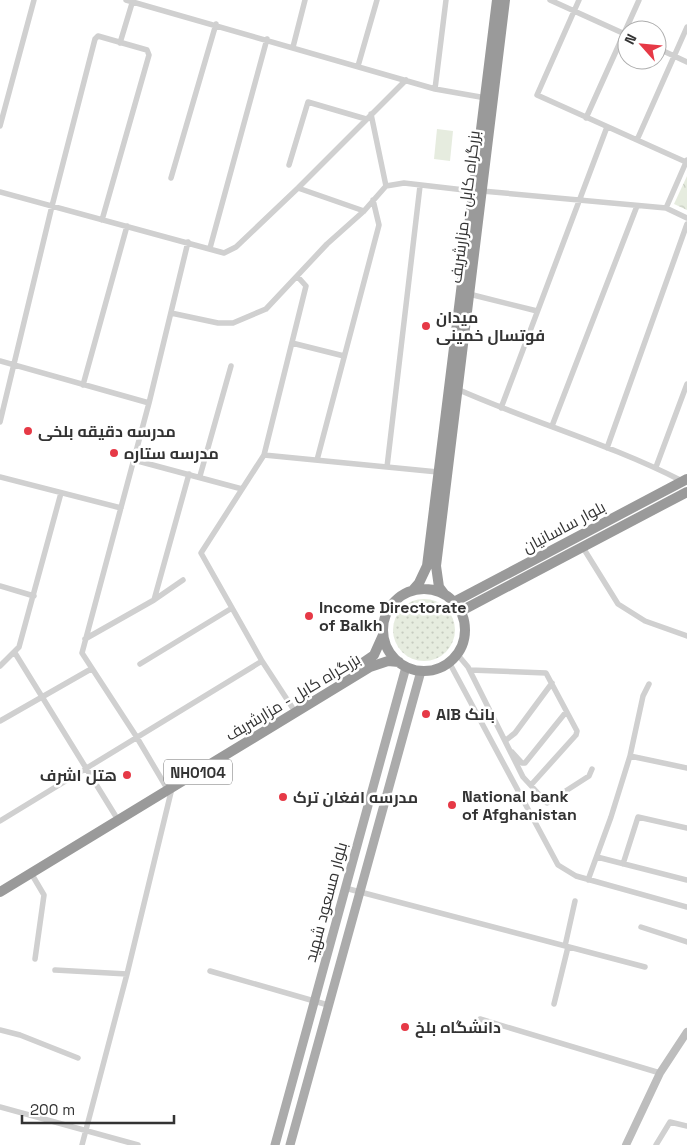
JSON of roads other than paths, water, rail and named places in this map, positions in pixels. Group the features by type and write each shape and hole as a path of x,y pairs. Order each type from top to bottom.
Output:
{"highway":[{"name":"بزرگراه کابل - مزارشریف","path":"412,591 419,583 427,566 438,472 478,191 489,99 497,0"},
{"name":"بزرگراه کابل - مزارشریف","path":"489,99 505,0"},
{"name":"بزرگراه کابل - مزارشریف","path":"445,595 439,587 436,566 469,294 478,191"},
{"name":"بلوار ساسانیان","path":"454,602 684,480"},
{"name":"بلوار ساسانیان","path":"461,611 687,492"},
{"path":"412,591 435,590 445,595 461,611 465,629 462,646 449,662 436,669 421,671"},
{"name":"NH0104","path":"383,636 387,613 397,599 412,591"},
{"name":"بزرگراه کابل - مزارشریف","path":"0,885 116,815 169,786 335,684 374,655 383,636"},
{"path":"383,636 386,646 403,665"},
{"name":"بزرگراه کابل - مزارشریف","path":"0,892 292,707 380,662 403,665"},
{"name":"NH0104","path":"403,665 421,671"}],"main road":[{"name":"بلوار مسعود شهید","path":"275,1145 403,665"},
{"name":"بلوار مسعود شهید","path":"290,1145 421,671"},
{"path":"281,1122 295,1126"}],"street":[{"path":"0,126 34,0"},
{"path":"126,0 216,24 435,89 489,99"},
{"path":"293,47 305,0"},
{"path":"358,66 377,0"},
{"path":"435,89 446,0"},
{"path":"550,0 617,30"},
{"path":"579,0 537,95 686,161 666,208"},
{"path":"631,20 639,0"},
{"path":"120,43 133,1"},
{"path":"171,178 216,24"},
{"path":"637,140 687,27"},
{"path":"0,422 52,206 95,39 98,36 147,50 149,55 102,220"},
{"path":"210,248 267,39"},
{"path":"586,118 617,51"},
{"path":"667,53 687,62"},
{"path":"0,192 224,253 231,251 298,188 406,80"},
{"path":"289,165 308,102 366,120"},
{"path":"371,114 386,186"},
{"path":"501,408 606,127"},
{"path":"171,313 218,323 233,323 266,309 327,244 364,211 386,186 404,183 666,208 687,218"},
{"path":"387,467 420,186"},
{"path":"298,188 364,211"},
{"path":"317,460 379,225 373,200"},
{"path":"552,426 637,206"},
{"path":"607,448 687,224"},
{"path":"83,385 127,226"},
{"path":"82,1145 128,974 169,786 82,653 150,403 188,242"},
{"path":"292,707 262,661 201,554 264,455 306,286 298,276"},
{"path":"469,294 537,311"},
{"path":"292,343 344,356"},
{"path":"0,361 150,403"},
{"path":"200,476 232,366"},
{"path":"656,467 687,384"},
{"path":"457,389 501,408 656,467 684,480"},
{"path":"264,455 438,472"},
{"path":"134,460 200,476 242,489"},
{"path":"154,600 189,474"},
{"path":"0,478 121,508"},
{"path":"0,666 19,647 61,493"},
{"path":"582,546 618,604 645,621 687,636"},
{"path":"85,640 154,600 183,580"},
{"path":"0,586 34,596"},
{"path":"140,664 232,608"},
{"path":"15,653 116,815"},
{"path":"457,654 470,670 523,777 547,803 589,776 592,769"},
{"path":"0,821 136,736 262,661"},
{"path":"449,662 553,859 564,871 588,880 687,907"},
{"path":"0,721 91,669"},
{"path":"470,670 546,674 552,684 576,731 576,735 531,785"},
{"path":"505,741 515,733 552,684"},
{"path":"588,880 630,756 643,696 649,684"},
{"path":"510,751 525,764 566,712"},
{"path":"630,756 687,768"},
{"path":"623,864 638,818 687,828"},
{"path":"597,857 687,880"},
{"path":"31,874 44,895 35,959"},
{"path":"345,888 645,967"},
{"path":"554,1004 575,900"},
{"path":"641,927 687,942"},
{"path":"55,970 128,974"},
{"path":"210,971 328,1005"},
{"path":"480,1019 660,1073"},
{"path":"0,1030 20,1035 78,1058"},
{"path":"626,1145 660,1073 687,1032"},
{"path":"0,1107 138,1145"},
{"path":"656,1145 670,1122 687,1126"}],"place":[{"name":"میدان فوتسال خمینی","path":"426,326"},
{"name":"مدرسه دقيقه بلخى","path":"28,431"},
{"name":"مدرسه ستاره","path":"114,453"},
{"name":"Income Directorate of Balkh","path":"309,616"},
{"name":"AIB بانک","path":"426,714"},
{"name":"هتل اشرف","path":"127,775"},
{"name":"مدرسه افغان ترک","path":"283,797"},
{"name":"National bank of Afghanistan","path":"452,805"},
{"name":"دانشگاه بلخ","path":"405,1027"}]}
